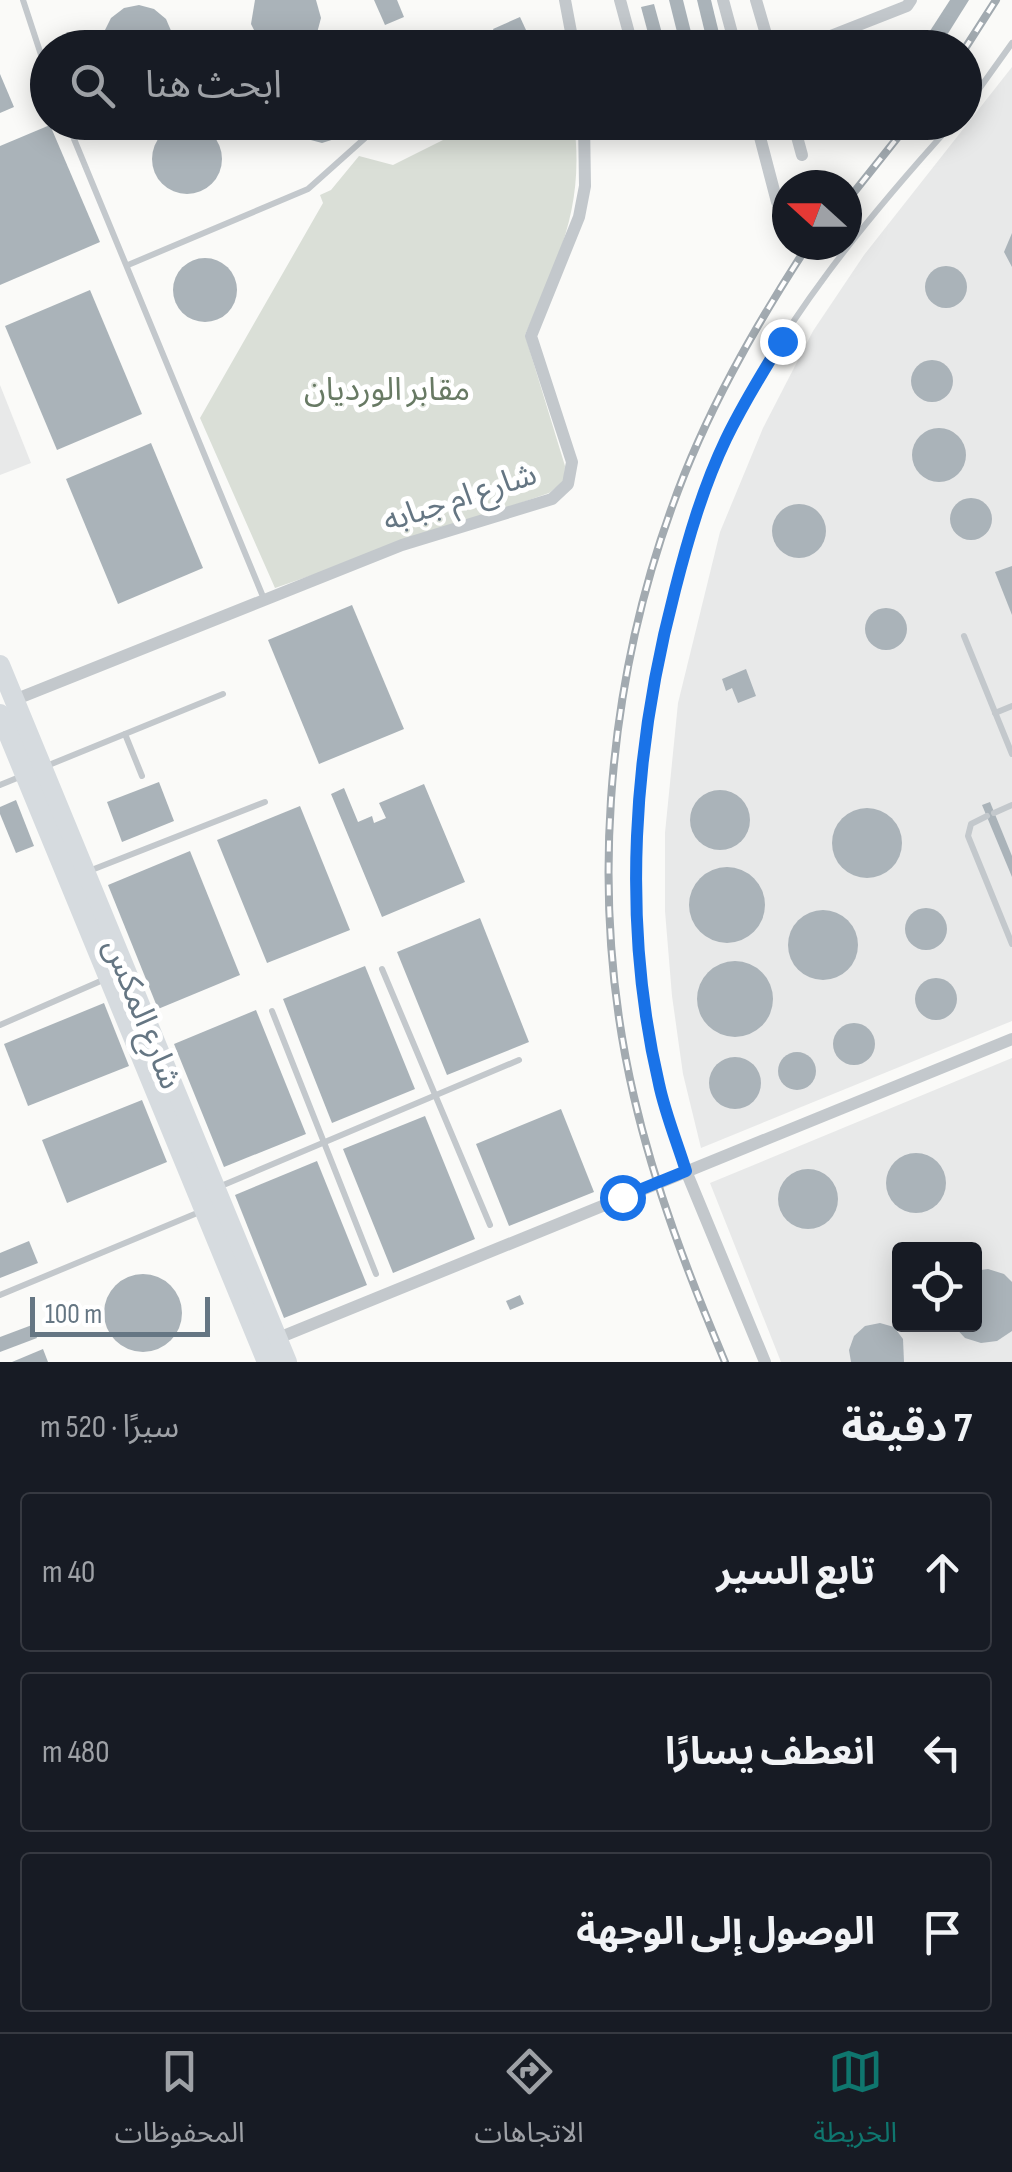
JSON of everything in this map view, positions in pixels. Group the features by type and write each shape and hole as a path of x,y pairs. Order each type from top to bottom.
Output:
{"main road":[{"name":"شارع المكس","path":"0,665 7,707 109,978 203,1211 268,1349 287,1362"},
{"name":"شارع المكس","path":"34,771 84,872 214,1188 268,1349"}],"street":[{"path":"564,0 570,30"},
{"path":"723,0 731,30"},
{"path":"756,0 765,30"},
{"path":"846,30 908,6 911,0"},
{"path":"625,1 630,30"},
{"name":"شارع ام جبابه","path":"7,707 264,598 402,545 552,499 568,484 572,462 531,336 579,217 586,170 585,140"},
{"path":"761,140 772,183"},
{"path":"798,140 802,154"},
{"path":"268,1349 686,1171 1012,1039"},
{"path":"686,1171 765,1362"}],"lane":[{"path":"23,0 33,30"},
{"path":"982,85 1012,43"},
{"path":"76,140 264,598"},
{"path":"128,265 308,189 363,140"},
{"path":"686,1171 654,1060 640,958 637,892 644,732 665,628 711,472 760,378 830,268 938,140"},
{"path":"964,636 1012,754"},
{"path":"0,785 223,694"},
{"path":"995,713 1012,706"},
{"path":"125,734 142,776"},
{"path":"84,872 264,802"},
{"path":"1012,806 971,824 968,836 1012,944"},
{"path":"382,969 490,1224"},
{"path":"0,1025 109,978"},
{"path":"272,1011 376,1274"},
{"path":"214,1188 519,1060"},
{"path":"0,1295 203,1211"}],"shaded area":[{"path":"1012,67 1012,1021 701,1148 683,1074 672,996 665,911 665,833 678,703 720,532 763,428 813,331 864,255 955,140 982,140 982,105"},
{"path":"0,385 31,463 0,475"},
{"path":"1012,1058 1012,1362 781,1362 710,1183"}],"green space":[{"name":"مقابر الورديان","path":"443,140 575,140 576,181 566,232 525,335 565,466 564,481 549,493 275,588 200,418 323,203 320,195 331,190 359,156 393,165"}],"building":[{"path":"255,0 316,0 321,18 318,30 254,30 251,24"},
{"path":"374,0 397,0 404,17 385,25"},
{"path":"669,0 683,0 690,30 676,30"},
{"path":"697,0 711,0 718,30 704,30"},
{"path":"950,0 969,0 950,30 931,30"},
{"path":"654,4 661,30 647,30 641,7"},
{"path":"139,5 154,9 166,19 171,30 105,30 111,18 124,8"},
{"path":"520,17 526,30 493,30"},
{"path":"0,74 14,107 0,113"},
{"path":"30,133 30,140 56,140 100,242 0,285 0,146"},
{"path":"158,140 216,140 219,172 212,184 200,191 174,191 162,184 155,172 152,159"},
{"path":"1012,233 1012,267 1004,252"},
{"path":"205,258 228,267 237,290 228,313 205,322 182,313 173,290 182,267"},
{"path":"946,266 961,272 967,287 961,302 946,308 931,302 925,287 931,272"},
{"path":"90,290 142,414 57,450 5,326"},
{"path":"932,360 947,366 953,381 947,396 932,402 917,396 911,381 917,366"},
{"path":"939,428 958,436 966,455 958,474 939,482 920,474 912,455 920,436"},
{"path":"151,443 203,568 118,604 66,479"},
{"path":"971,498 986,504 992,519 986,534 971,540 956,534 950,519 956,504"},
{"path":"799,504 818,512 826,531 818,550 799,558 780,550 772,531 780,512"},
{"path":"1012,566 1012,615 995,572"},
{"path":"352,605 404,729 319,764 268,640"},
{"path":"886,608 901,614 907,629 901,644 886,650 871,644 865,629 871,614"},
{"path":"746,669 756,696 738,703 732,688 726,691 722,679"},
{"path":"159,782 174,821 122,842 107,802"},
{"path":"424,784 465,882 382,917 331,794 344,788 358,822 372,816 374,823 386,818 379,803"},
{"path":"720,790 741,799 750,820 741,841 720,850 699,841 690,820 699,799"},
{"path":"16,800 34,846 16,853 0,807"},
{"path":"990,802 1012,856 1012,877 982,805"},
{"path":"300,806 350,930 267,963 217,840"},
{"path":"867,808 892,818 902,843 892,868 867,878 842,868 832,843 842,818"},
{"path":"190,851 240,975 158,1009 108,885"},
{"path":"727,867 754,878 765,905 754,932 727,943 700,932 689,905 700,878"},
{"path":"926,908 941,914 947,929 941,944 926,950 911,944 905,929 911,914"},
{"path":"823,910 848,920 858,945 848,970 823,980 798,970 788,945 798,920"},
{"path":"480,918 529,1042 447,1075 397,952"},
{"path":"735,961 762,972 773,999 762,1026 735,1037 708,1026 697,999 708,972"},
{"path":"365,966 415,1089 332,1123 283,999"},
{"path":"936,978 951,984 957,999 951,1014 936,1020 921,1014 915,999 921,984"},
{"path":"104,1003 129,1066 28,1106 4,1044"},
{"path":"256,1010 306,1134 224,1167 174,1044"},
{"path":"854,1023 869,1029 875,1044 869,1059 854,1065 839,1059 833,1044 839,1029"},
{"path":"797,1052 810,1058 816,1071 810,1084 797,1090 784,1084 778,1071 784,1058"},
{"path":"735,1057 753,1065 761,1083 753,1101 735,1109 717,1101 709,1083 717,1065"},
{"path":"142,1100 167,1162 67,1203 42,1140"},
{"path":"561,1109 594,1192 509,1226 476,1144"},
{"path":"425,1116 475,1239 393,1273 343,1149"},
{"path":"916,1153 937,1162 946,1183 937,1204 916,1213 895,1204 886,1183 895,1162"},
{"path":"317,1161 367,1285 284,1318 235,1195"},
{"path":"808,1169 829,1178 838,1199 829,1220 808,1229 787,1220 778,1199 787,1178"},
{"path":"29,1241 38,1263 0,1278 0,1253"},
{"path":"982,1270 1004,1274 1012,1282 1012,1331 997,1341 981,1343 959,1332 982,1332"},
{"path":"143,1274 171,1285 182,1313 171,1341 143,1352 115,1341 104,1313 115,1285"},
{"path":"520,1295 524,1304 510,1310 506,1301"},
{"path":"880,1323 892,1326 892,1332 898,1332 903,1339 904,1362 851,1362 849,1350 854,1336 865,1326"},
{"path":"32,1325 37,1338 0,1352 0,1337"},
{"path":"43,1349 48,1362 12,1362"}],"railway":[{"path":"977,30 996,0"},
{"path":"862,182 896,140"},
{"path":"725,1362 674,1231 634,1097 620,1024 612,950 611,799 631,650 672,507 732,372 799,260"}],"route":[{"path":"622,1197 686,1171 659,1087 640,958 636,853 644,732 678,577 711,472 726,438 782,341"}]}
